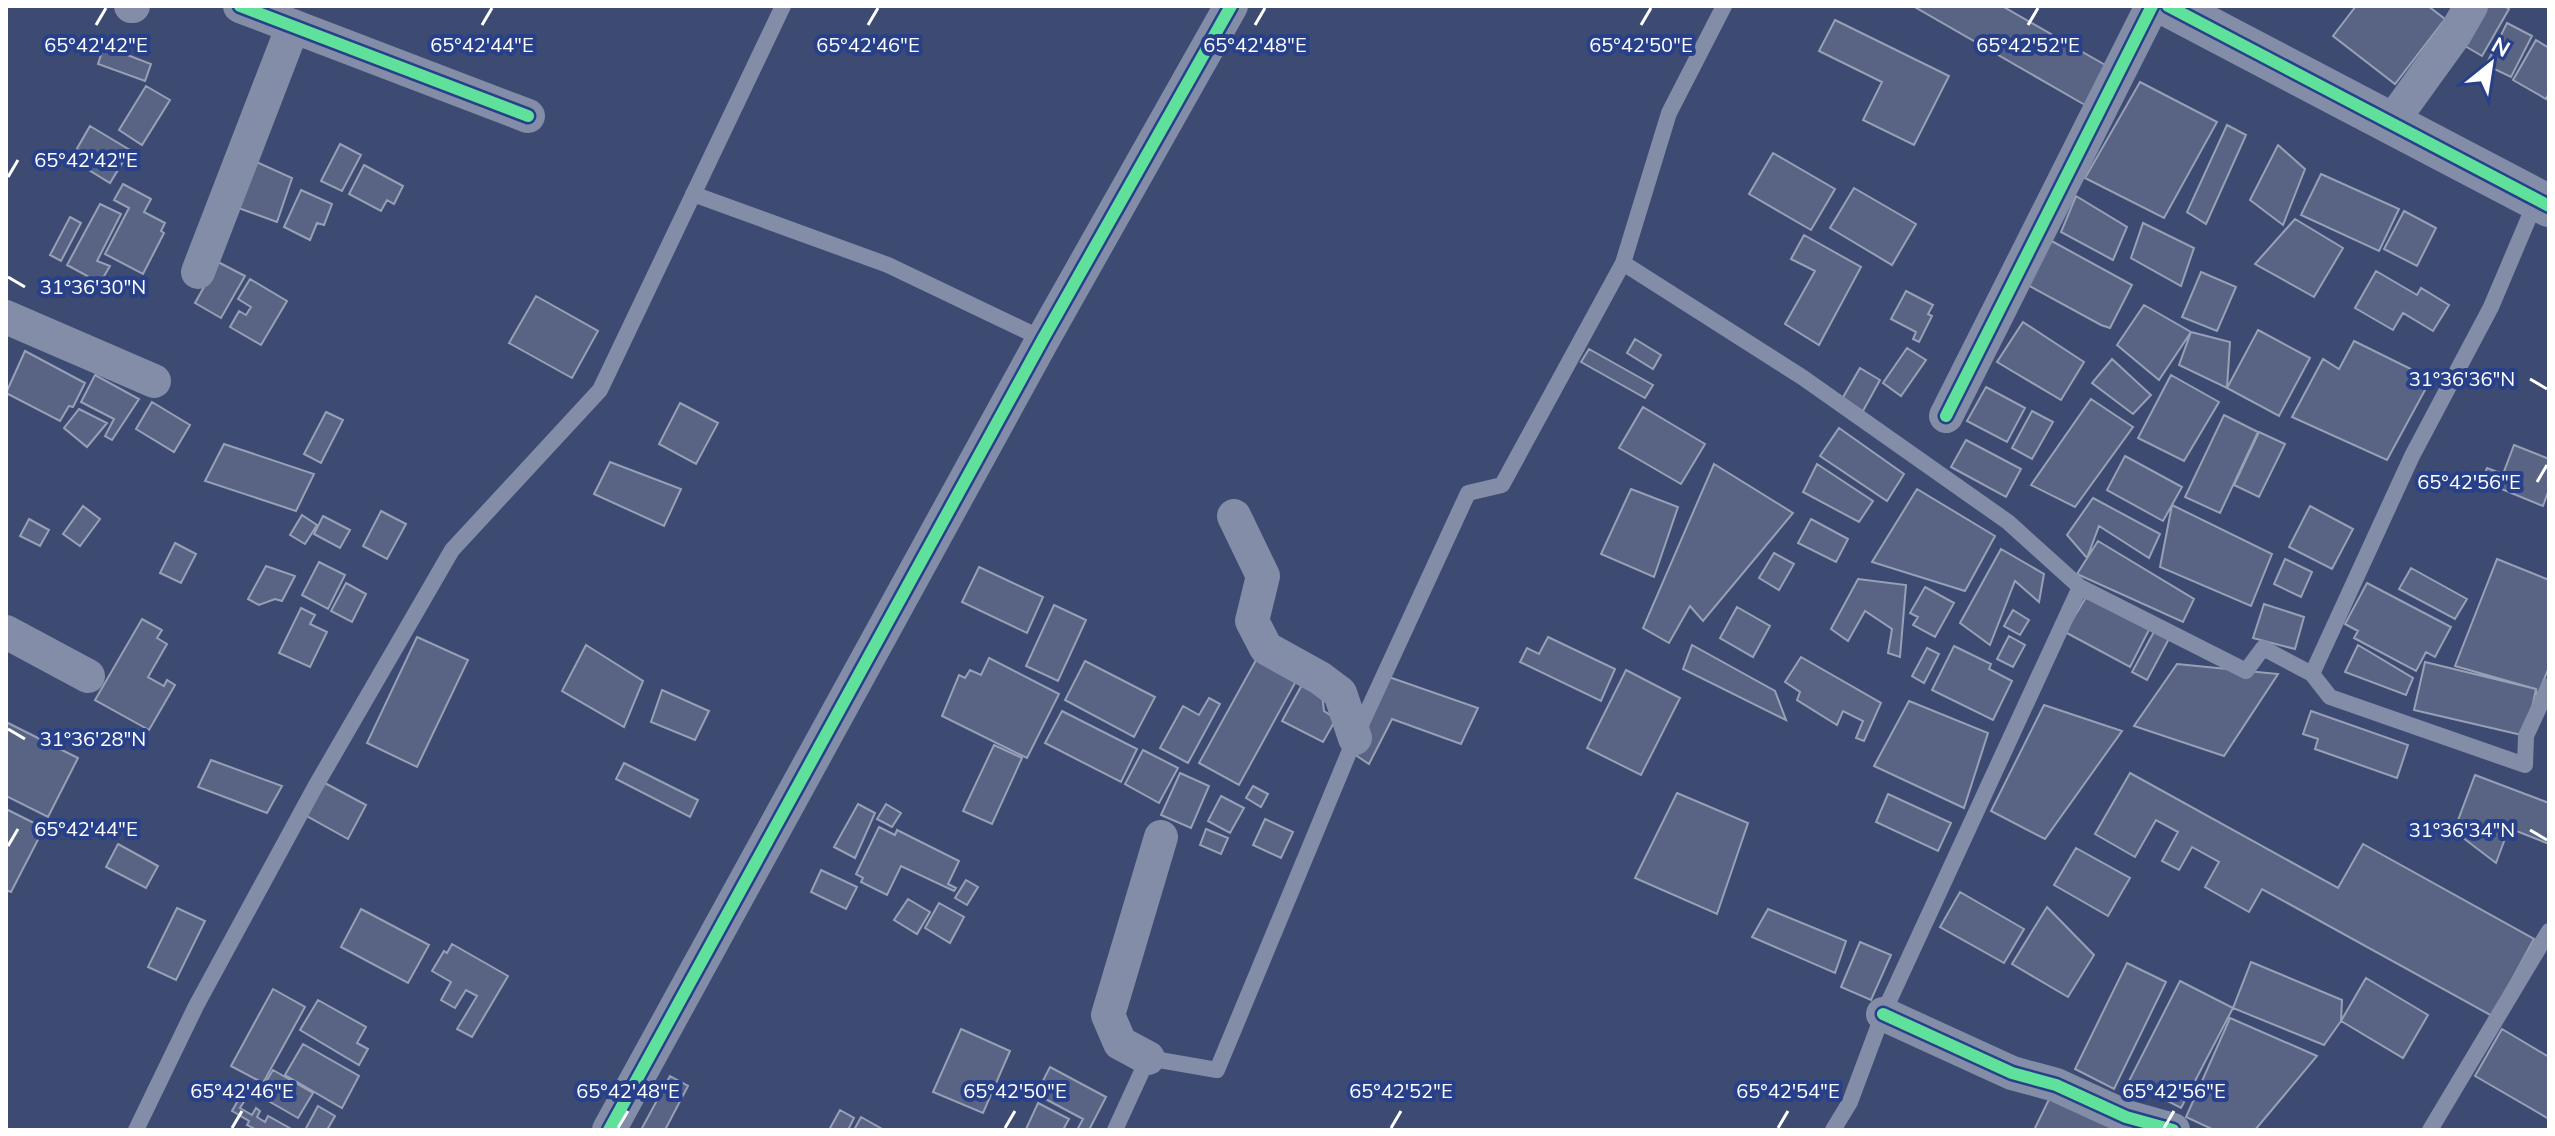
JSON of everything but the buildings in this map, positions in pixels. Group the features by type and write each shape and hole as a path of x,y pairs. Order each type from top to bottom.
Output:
{"street":[{"path":"240,6 528,116"},
{"path":"609,1130 1043,339 1231,6"},
{"path":"1946,416 2152,6"},
{"path":"2168,6 2542,203"},
{"path":"2390,124 2455,34 2471,6"},
{"path":"198,272 293,26"},
{"path":"6,317 154,381"},
{"path":"1234,516 1263,576 1252,621 1266,648 1320,678 1340,693 1355,738"},
{"path":"6,632 88,676"},
{"path":"1148,1058 1120,1043 1108,1015 1161,837"},
{"path":"1883,1014 2012,1073 2056,1085 2126,1117 2173,1130"}],"lane":[{"path":"136,1130 218,965 315,787 452,550 600,390 783,6"},
{"path":"1115,1130 1148,1058 1217,1070 1355,738 1468,493 1502,485 1623,263 1669,113 1724,6"},
{"path":"693,194 888,265 1043,339"},
{"path":"2312,674 2412,456 2542,203"},
{"path":"1623,263 1802,377 2008,522 2080,587 2246,671 2263,648 2312,674 2330,697 2525,765 2526,736 2549,686"},
{"path":"1833,1130 1850,1102 1883,1014 2080,587"},
{"path":"2430,1130 2549,931"}],"cycle path":[{"path":"240,6 528,116"},
{"path":"609,1130 1043,339 1231,6"},
{"path":"1946,416 2152,6"},
{"path":"2168,6 2549,206"},
{"path":"1883,1014 2012,1073 2056,1085 2126,1117 2173,1130"}]}
